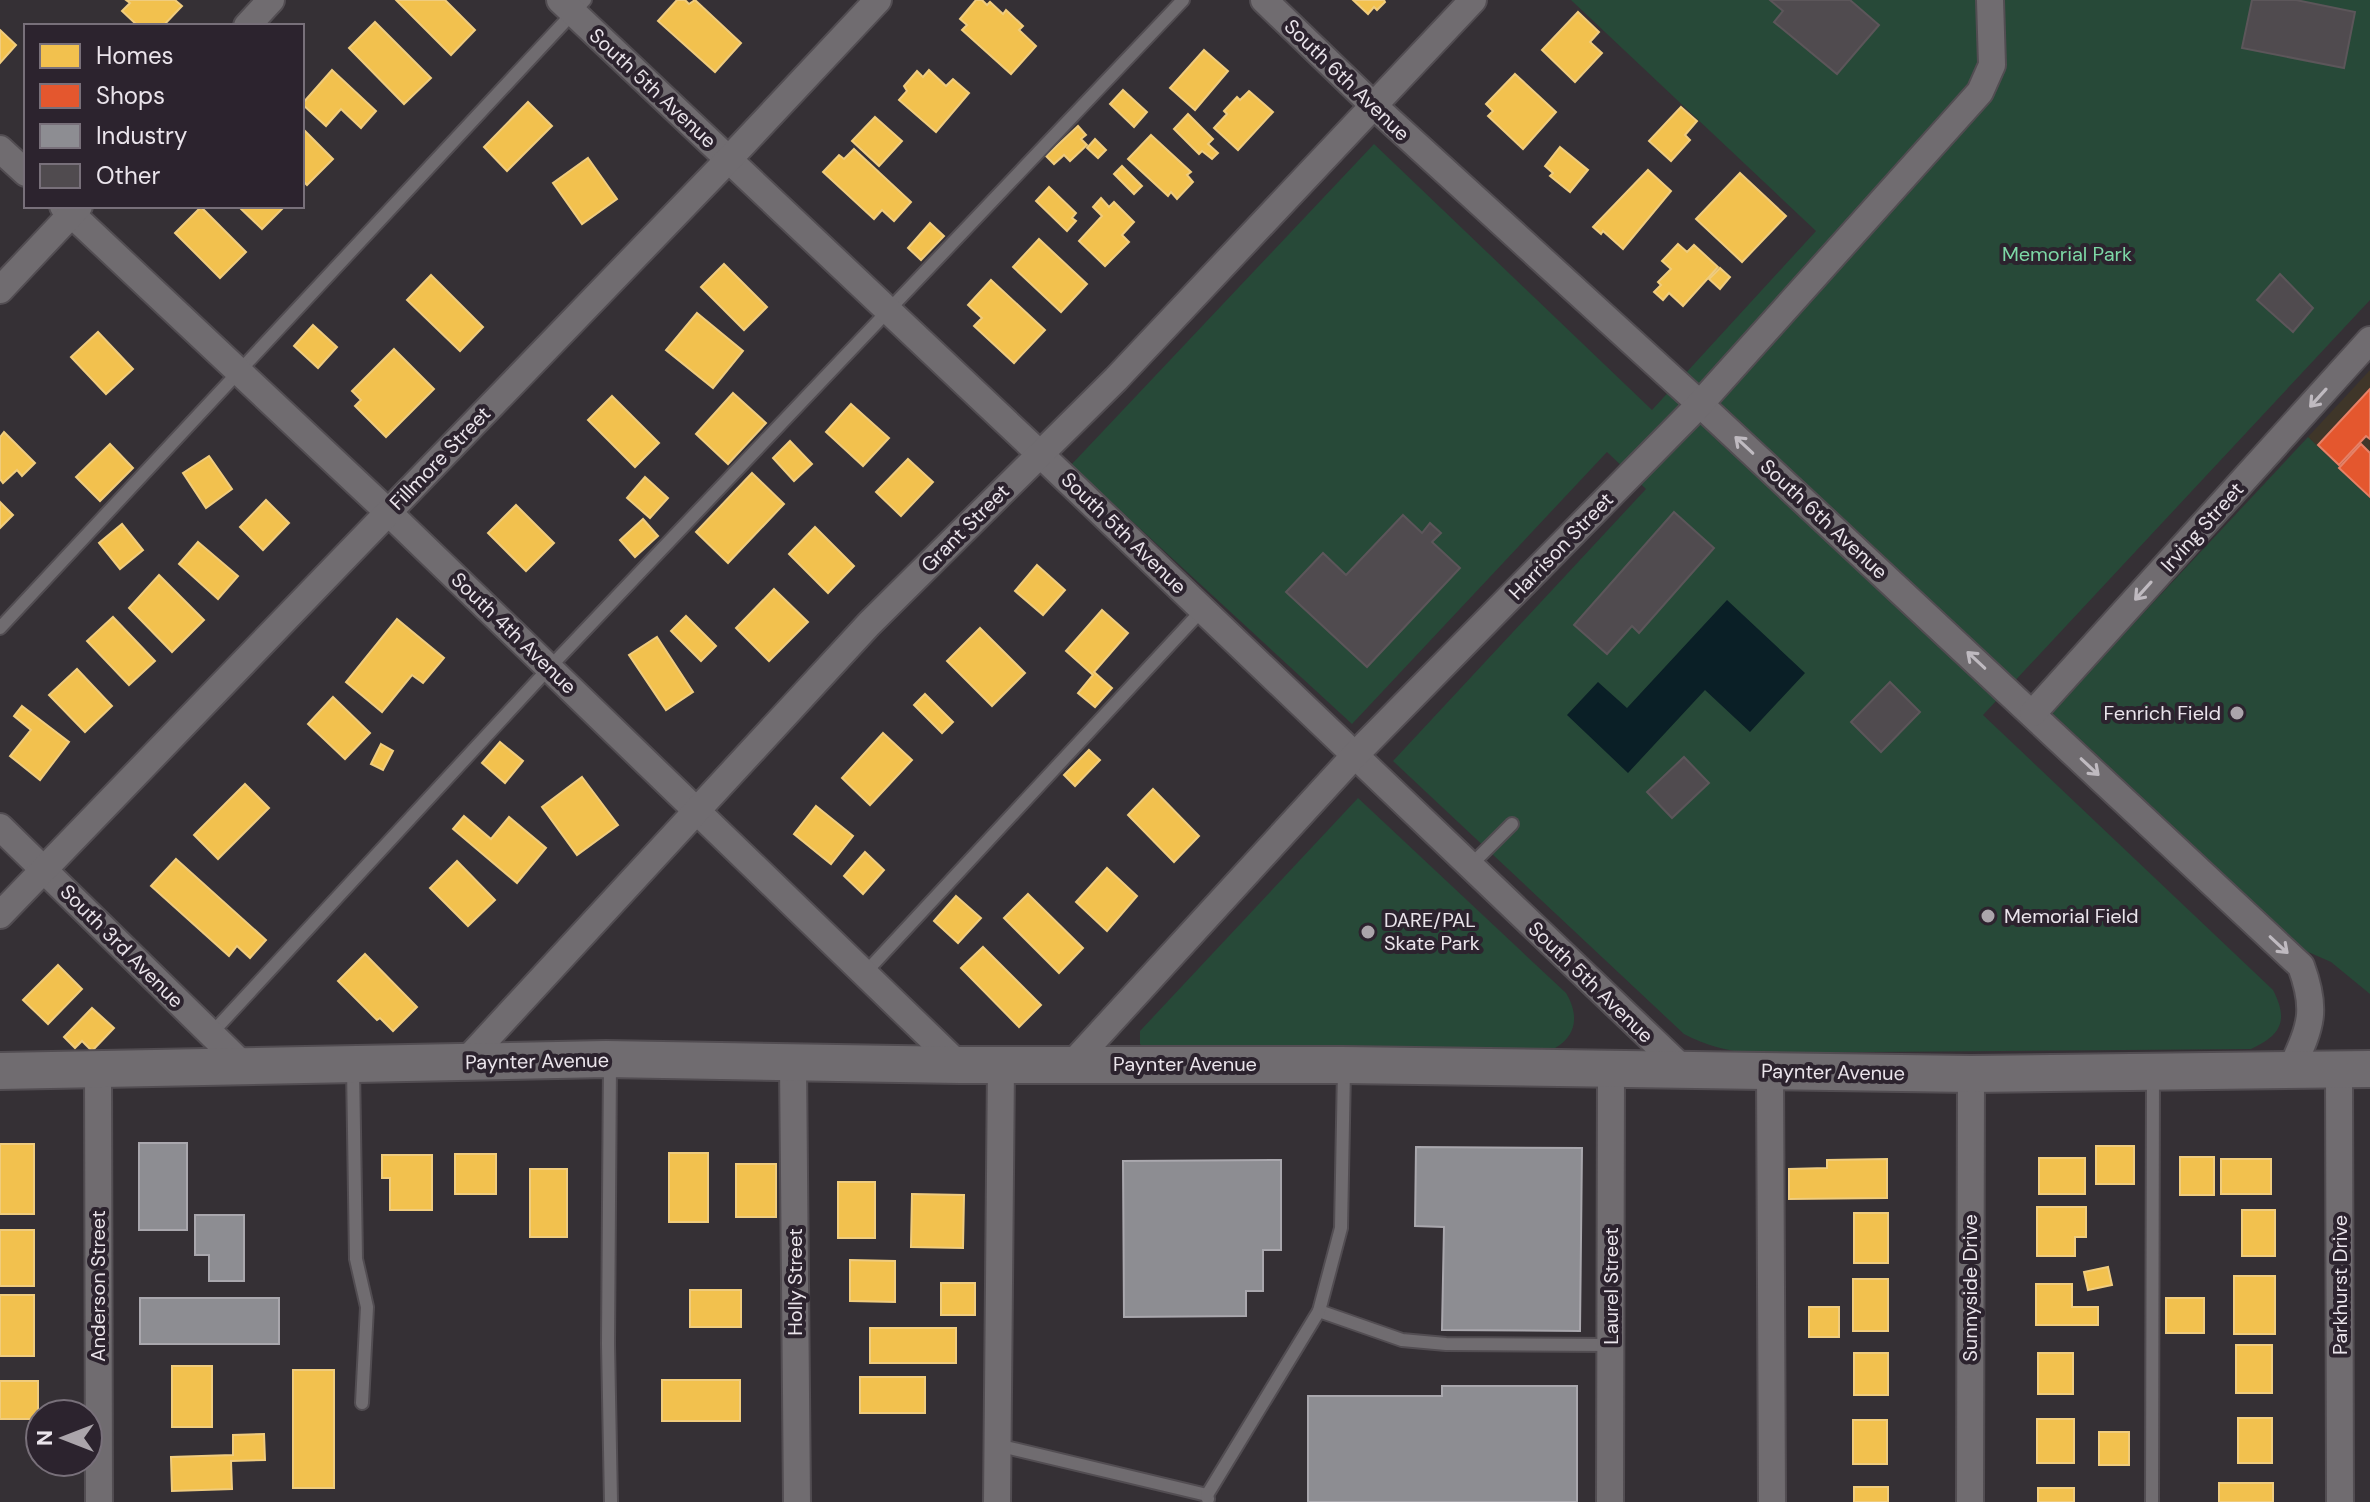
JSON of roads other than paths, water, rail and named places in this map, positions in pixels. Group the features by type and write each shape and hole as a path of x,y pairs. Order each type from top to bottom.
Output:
{"street":[{"path":"249,24 271,0"},
{"name":"Fillmore Street","path":"0,915 729,159 878,0"},
{"name":"South 6th Avenue","path":"1264,0 1374,106 1700,404 2301,966 2310,990 2310,1027 2291,1070"},
{"name":"Grant Street","path":"465,1062 869,624 1116,379 1473,0"},
{"name":"Harrison Street","path":"1072,1064 1355,755 1700,404 1980,92 1992,65 1990,0"},
{"name":"South 5th Avenue","path":"572,4 729,159 1684,1070"},
{"path":"0,149 24,171"},
{"path":"0,290 71,209"},
{"name":"South 4th Avenue","path":"71,209 550,667 959,1065"},
{"name":"Irving Street","path":"2033,713 2370,340"},
{"name":"South 3rd Avenue","path":"0,827 244,1066"},
{"name":"Paynter Avenue","path":"0,1071 610,1059 1971,1074 2355,1069"},
{"name":"Holly Street","path":"793,1063 797,1502"},
{"path":"997,1502 1001,1065"},
{"name":"Anderson Street","path":"98,1069 99,1502"},
{"name":"Parkhurst Drive","path":"2340,1502 2355,1069"},
{"name":"Laurel Street","path":"1610,1502 1611,1070"},
{"path":"1770,1071 1772,1502"},
{"name":"Sunnyside Drive","path":"1970,1502 1971,1074"}],"lane":[{"path":"211,1034 550,667 1183,0"},
{"path":"0,628 572,4"},
{"path":"865,973 1203,609"},
{"path":"1470,866 1512,824"},
{"path":"610,1059 608,1344 611,1502"},
{"path":"353,1064 356,1259 367,1307 362,1403"},
{"path":"997,1445 1208,1498 1319,1311 1341,1228 1344,1065"},
{"path":"2152,1502 2153,1073"},
{"path":"1319,1311 1402,1340 1446,1344 1611,1345"}],"water":[{"path":"1727,600 1805,673 1750,732 1705,690 1628,773 1567,715 1598,682 1627,708"}],"place":[{"name":"Fenrich Field","path":"2237,713"},
{"name":"Memorial Field","path":"1988,916"},
{"name":"DARE/PAL Skate Park","path":"1368,932"}],"park label":[{"name":"Memorial Park","path":"2067,254"}]}
